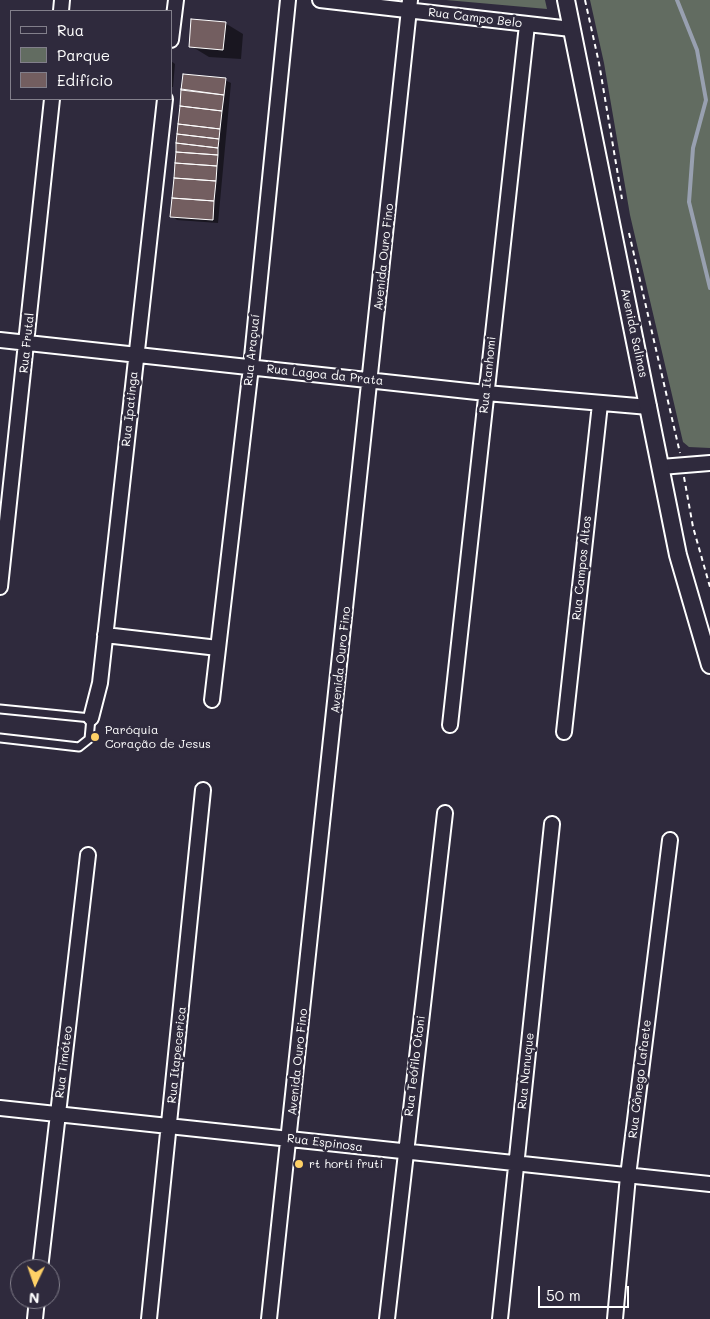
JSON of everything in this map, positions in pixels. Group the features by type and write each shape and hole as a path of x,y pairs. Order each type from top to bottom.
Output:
{"street":[{"path":"172,32 176,0"},
{"name":"Rua Araçuaí","path":"212,700 251,367 288,0"},
{"name":"Rua Campo Belo","path":"320,0 409,5 527,25 571,29"},
{"name":"Avenida Salinas","path":"566,0 678,555 710,665"},
{"name":"Avenida Ouro Fino","path":"269,1319 371,380 409,5"},
{"name":"Rua Itanhomi","path":"450,725 527,25"},
{"name":"Rua Frutal","path":"0,587 52,100"},
{"name":"Rua Ipatinga","path":"91,718 100,683 165,100"},
{"name":"Rua Lagoa da Prata","path":"0,340 486,393 649,407"},
{"name":"Rua Campos Altos","path":"564,732 600,404"},
{"path":"660,467 710,463"},
{"path":"105,635 218,648"},
{"name":"Rua Itapecerica","path":"149,1319 203,790"},
{"name":"Rua Teófilo Otoni","path":"387,1319 404,1152 445,813"},
{"name":"Rua Nanuque","path":"500,1319 552,824"},
{"name":"Rua Cônego Lafaete","path":"615,1319 628,1176 670,840"},
{"name":"Rua Timóteo","path":"41,1259 88,855"},
{"name":"Rua Espinosa","path":"0,1108 710,1184"}],"lane":[{"path":"0,709 91,718 89,739 78,747 0,738"}],"path":[{"path":"585,0 599,64 623,206"},
{"path":"627,225 683,464 693,527 710,587"}],"green space":[{"path":"446,0 545,0 547,9"},
{"path":"590,0 710,0 710,448 689,447 683,442 630,215 604,63"}],"building":[{"path":"191,19 226,22 223,50 189,47"},
{"path":"183,74 226,78 224,95 181,90"},
{"path":"181,89 224,95 222,111 180,106"},
{"path":"180,106 222,111 220,129 178,124"},
{"path":"178,124 220,129 219,139 177,134"},
{"path":"177,134 219,139 218,148 176,143"},
{"path":"176,143 218,148 218,155 176,152"},
{"path":"176,152 218,155 217,166 175,163"},
{"path":"175,163 217,166 216,181 174,178"},
{"path":"174,178 216,181 214,201 172,198"},
{"path":"172,198 214,201 213,220 170,217"}],"waterway":[{"path":"677,0 697,50 706,100 693,148 689,202 710,288"}],"place":[{"name":"Paróquia Coração de Jesus","path":"95,737"},
{"name":"rt horti fruti","path":"299,1164"}]}
